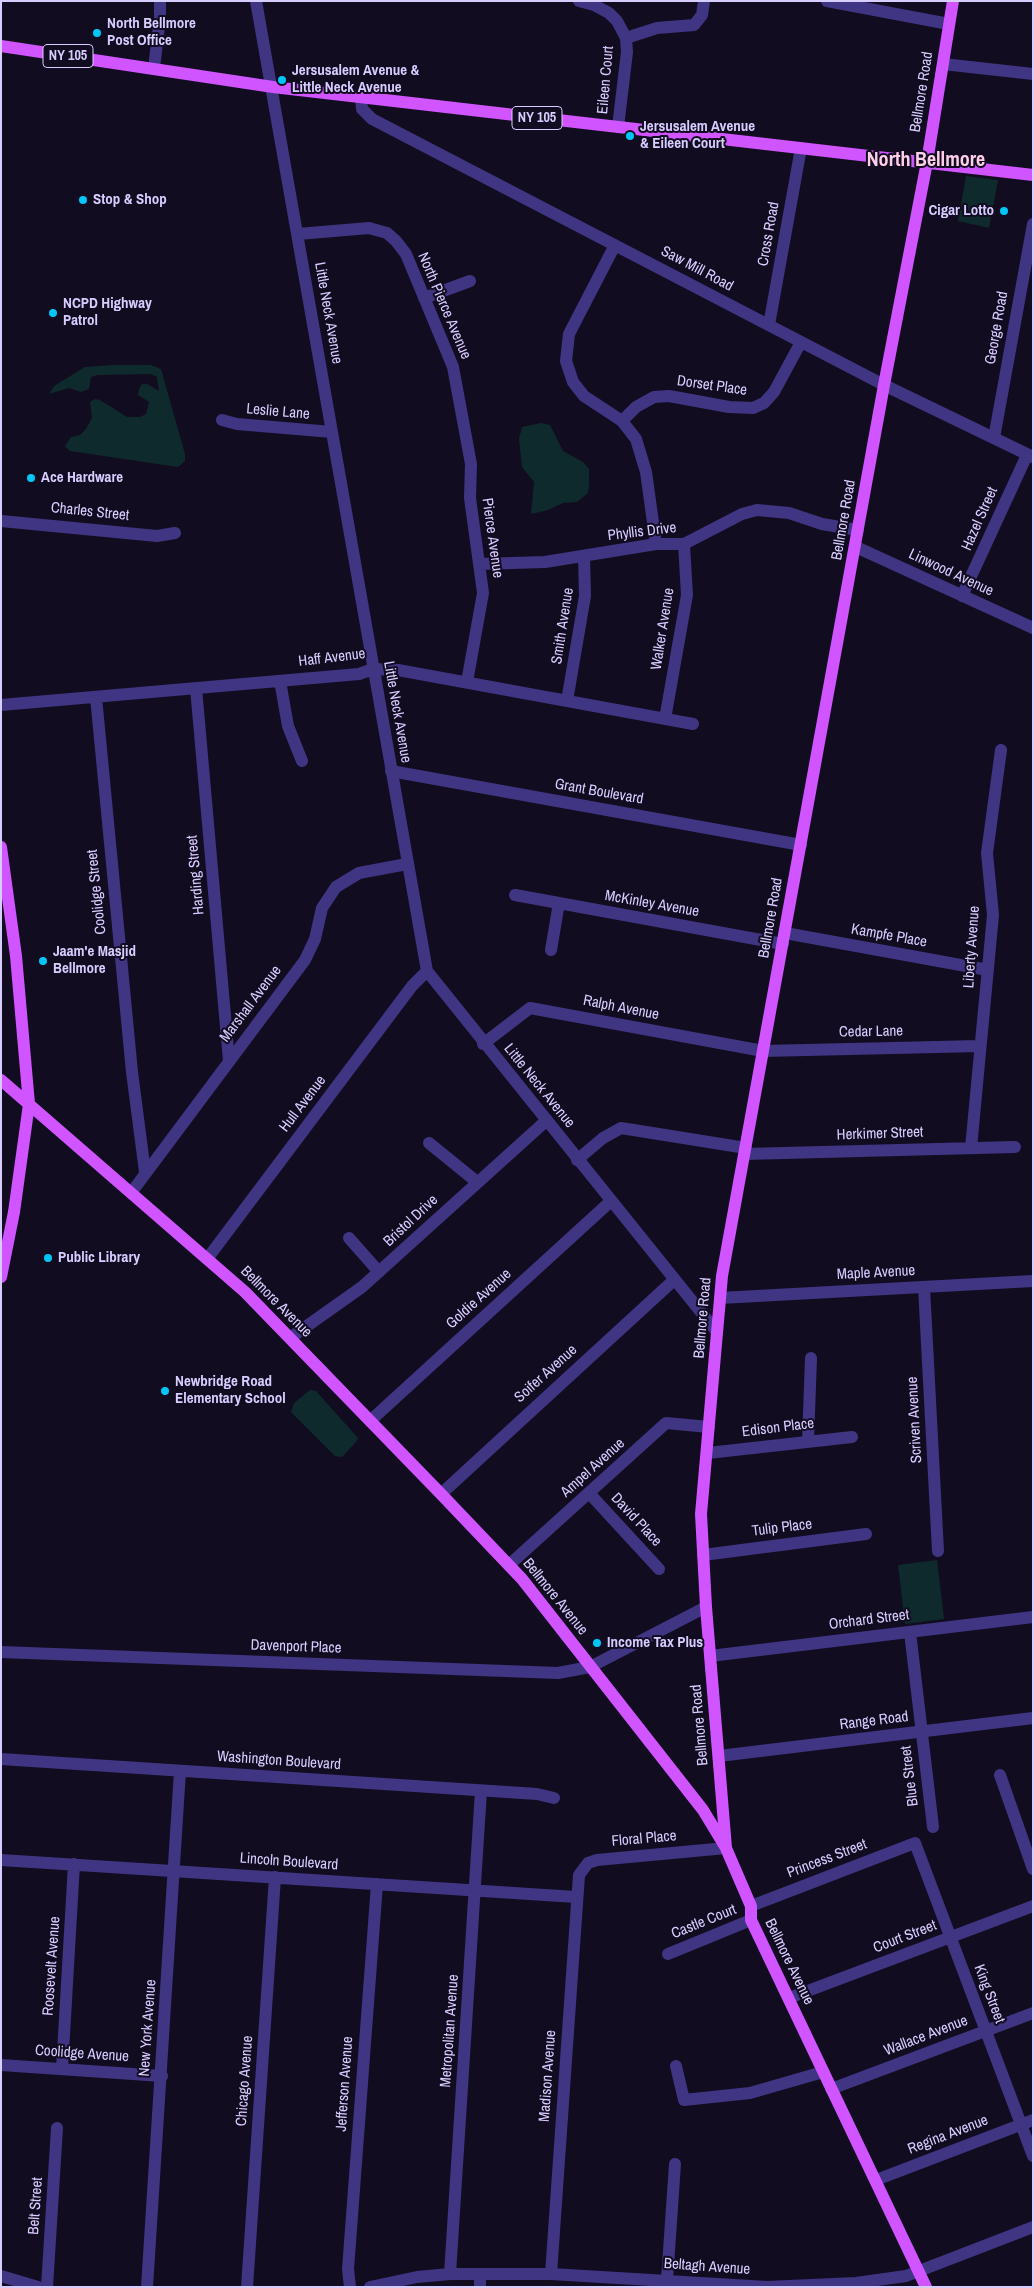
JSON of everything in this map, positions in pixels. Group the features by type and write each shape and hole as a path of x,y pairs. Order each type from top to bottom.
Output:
{"main road":[{"name":"Bellmore Road","path":"726,1848 706,1607 701,1514 708,1453 720,1298 884,385 927,162 953,1"},
{"name":"NY 105","path":"1,46 273,87 1033,175"},
{"path":"1,847 16,956 29,1104 22,1161 1,1277"},
{"name":"Bellmore Avenue","path":"1,1080 246,1292 441,1494 509,1565 703,1810 726,1848 751,1906 751,1920 926,2287"}],"street":[{"path":"154,68 160,18 160,1"},
{"name":"Little Neck Avenue","path":"256,1 273,87 427,971 483,1044 547,1120 577,1160 718,1332"},
{"name":"Eileen Court","path":"579,1 594,5 609,13 617,21 626,38 627,52 618,127"},
{"path":"626,38 657,28 694,25 702,15 704,1"},
{"path":"827,1 949,24"},
{"path":"943,64 1033,74"},
{"name":"Saw Mill Road","path":"361,97 362,109 372,119 884,385 1030,456"},
{"name":"Cross Road","path":"769,325 800,148"},
{"name":"George Road","path":"994,438 1033,224"},
{"name":"North Pierce Avenue","path":"298,234 369,228 386,233 396,240 406,254 453,367 459,398"},
{"path":"615,245 570,334 566,346 566,361 573,382 584,396 622,421 636,439 641,450 656,544"},
{"path":"424,298 470,280"},
{"name":"Dorset Place","path":"622,421 636,407 654,398 669,396 729,407 753,408 764,403 774,392 801,342"},
{"name":"Pierce Avenue","path":"459,398 471,464 470,498 484,593 467,682"},
{"name":"Leslie Lane","path":"222,420 237,424 332,432"},
{"name":"Hazel Street","path":"962,596 1030,456"},
{"name":"Phyllis Drive","path":"480,564 545,562 656,544 684,544 717,529 742,514 757,510 789,513 822,524 858,530"},
{"name":"Charles Street","path":"1,521 11,520 157,536 176,533"},
{"name":"Walker Avenue","path":"665,719 687,595 684,544"},
{"name":"Linwood Avenue","path":"856,547 1033,628"},
{"name":"Smith Avenue","path":"567,701 586,596 584,556"},
{"name":"Haff Avenue","path":"1,705 359,674 373,669 398,670 693,724"},
{"path":"280,680 288,726 302,762"},
{"name":"Harding Street","path":"196,688 229,1061"},
{"name":"Coolidge Street","path":"96,697 132,1072 145,1172"},
{"name":"Liberty Avenue","path":"970,1148 993,915 987,853 1001,750"},
{"name":"Grant Boulevard","path":"391,771 801,845"},
{"name":"Marshall Avenue","path":"131,1193 305,960 315,939 322,908 336,887 359,873 407,864"},
{"name":"McKinley Avenue","path":"515,895 784,938"},
{"path":"551,950 559,903"},
{"name":"Kampfe Place","path":"784,938 988,970"},
{"name":"Hull Avenue","path":"207,1259 412,986 427,971"},
{"name":"Ralph Avenue","path":"483,1044 530,1008 763,1051"},
{"name":"Cedar Lane","path":"763,1051 980,1046"},
{"name":"Bristol Drive","path":"290,1338 379,1272 547,1120"},
{"name":"Herkimer Street","path":"577,1160 603,1138 621,1128 746,1151 1015,1147"},
{"path":"429,1142 477,1182"},
{"name":"Goldie Avenue","path":"370,1421 611,1201"},
{"path":"348,1238 379,1272"},
{"name":"Soifer Avenue","path":"441,1494 674,1280"},
{"name":"Maple Avenue","path":"720,1298 1033,1282"},
{"name":"Scriven Avenue","path":"924,1287 938,1550"},
{"path":"808,1441 811,1358"},
{"name":"Ampel Avenue","path":"509,1565 666,1423 709,1427"},
{"name":"Edison Place","path":"708,1453 852,1437"},
{"name":"David Place","path":"589,1493 660,1569"},
{"name":"Tulip Place","path":"703,1555 866,1534"},
{"name":"Davenport Place","path":"1,1652 558,1673 590,1667 706,1607"},
{"name":"Orchard Street","path":"710,1656 1033,1617"},
{"name":"Blue Street","path":"910,1632 933,1827"},
{"name":"Range Road","path":"719,1756 1033,1718"},
{"name":"Washington Boulevard","path":"1,1759 481,1790 537,1794 554,1798"},
{"name":"New York Avenue","path":"148,2287 180,1771"},
{"path":"1000,1775 1033,1869"},
{"name":"Metropolitan Avenue","path":"450,2274 481,1790"},
{"name":"Princess Street","path":"751,1906 915,1843"},
{"name":"King Street","path":"915,1843 985,2031 1027,2122 1033,2156"},
{"name":"Floral Place","path":"577,1880 583,1867 597,1860 726,1848"},
{"name":"Lincoln Boulevard","path":"1,1860 576,1896"},
{"name":"Roosevelt Avenue","path":"62,2069 74,1864"},
{"name":"Chicago Avenue","path":"247,2287 275,1878"},
{"name":"Madison Avenue","path":"551,2274 577,1880"},
{"name":"Jefferson Avenue","path":"350,2287 349,2260 377,1884"},
{"name":"Court Street","path":"789,1998 1033,1906"},
{"name":"Castle Court","path":"668,1954 751,1920"},
{"name":"Wallace Avenue","path":"831,2089 1033,2013"},
{"name":"Coolidge Avenue","path":"1,2065 162,2076"},
{"path":"676,2066 684,2100 750,2093 823,2072"},
{"name":"Regina Avenue","path":"876,2180 1027,2122"},
{"name":"Belt Street","path":"47,2287 57,2128"},
{"path":"667,2280 675,2164"},
{"name":"Beltagh Avenue","path":"370,2287 417,2276 450,2274 480,2280 551,2274 613,2282 667,2280 746,2286 822,2286 899,2278 1033,2227"},
{"path":"1,2276 38,2287"}],"green space":[{"path":"966,176 998,180 989,228 958,221"},
{"path":"151,365 161,369 185,454 185,461 178,467 70,451 65,446 71,437 80,435 86,429 92,418 90,402 95,399 100,400 127,417 140,417 146,414 149,402 138,395 139,389 142,384 147,384 159,391 157,377 150,374 97,375 91,377 89,389 81,392 69,388 49,394 54,386 85,367"},
{"path":"541,423 550,425 563,451 583,462 589,469 589,485 588,493 577,502 563,503 548,510 531,514 534,482 522,467 519,439 522,427"},
{"path":"310,1390 316,1391 358,1438 342,1457 335,1456 291,1412 294,1403"},
{"path":"937,1560 944,1619 905,1624 898,1565"}],"place":[{"name":"North Bellmore Post Office","path":"97,33"},
{"name":"Jersusalem Avenue & Little Neck Avenue","path":"282,80"},
{"name":"Jersusalem Avenue & Eileen Court","path":"630,136"},
{"name":"Stop & Shop","path":"83,200"},
{"name":"Cigar Lotto","path":"1004,211"},
{"name":"NCPD Highway Patrol","path":"53,313"},
{"name":"Ace Hardware","path":"31,478"},
{"name":"Jaam'e Masjid Bellmore","path":"43,961"},
{"name":"Public Library","path":"48,1258"},
{"name":"Newbridge Road Elementary School","path":"165,1391"},
{"name":"Income Tax Plus","path":"597,1643"}],"district":[{"name":"North Bellmore","path":"926,161"}]}
